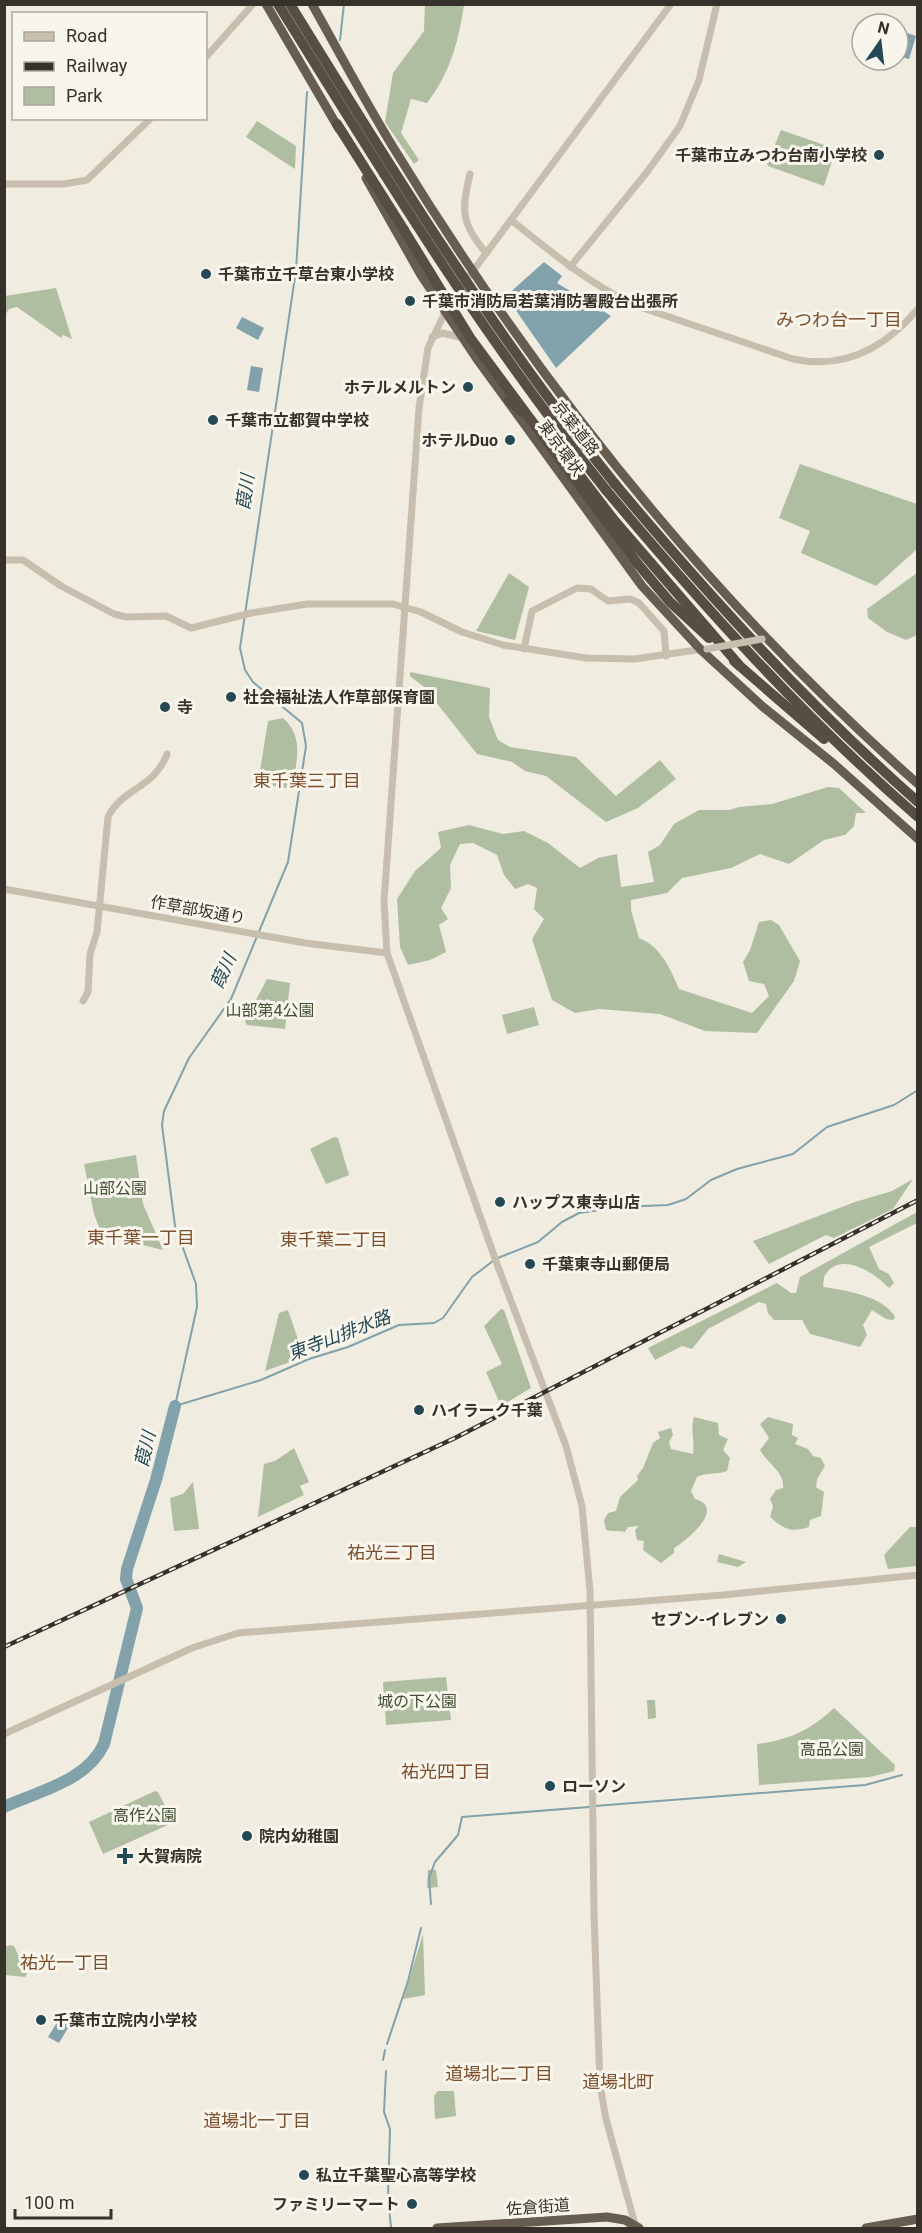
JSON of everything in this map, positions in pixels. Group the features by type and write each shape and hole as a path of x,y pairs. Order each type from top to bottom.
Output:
{"highway":[{"name":"東京環状","path":"266,4 337,124 395,231 444,310 642,586 762,706 834,764 918,839"},
{"name":"京葉道路","path":"278,4 434,256 512,368 751,656 918,817"},
{"name":"京葉道路","path":"290,4 470,291 611,487 762,651 848,738 918,802"},
{"name":"東京環状","path":"312,4 393,147 473,270 538,364 636,492 764,639 849,723 918,784"},
{"path":"337,124 471,339 637,563 670,602 739,665 894,796"},
{"path":"508,400 558,447 614,520 739,665"},
{"name":"佐倉街道","path":"437,2229 608,2217 625,2220 637,2228"},
{"path":"866,2229 918,2219"}],"street":[{"path":"207,56 253,4"},
{"path":"637,2228 606,2119 600,2085 590,1605 587,1544 576,1476 497,1264 387,953 384,902 404,606 424,361 444,310 671,4"},
{"path":"570,267 656,160 680,126 699,80 717,4"},
{"path":"4,184 64,184 87,180 149,120"},
{"path":"470,174 463,200 464,214 471,233 486,253"},
{"path":"511,220 570,267 601,288 634,305 782,356 815,363 843,359 872,350 893,335 918,309"},
{"path":"432,337 443,333 463,338"},
{"path":"4,560 23,560 61,586 126,617 166,616 191,628 251,613 327,603 393,604 421,612 462,632 524,649 608,659 666,656 764,639"},
{"path":"524,649 532,611 553,602 568,591 584,588 591,589 608,601 630,599 639,603 664,631 666,656"},
{"path":"83,1001 88,992 108,817 117,803 158,773 166,754"},
{"name":"作草部坂通り","path":"4,889 249,932 387,953"},
{"path":"4,1734 192,1648 238,1633 723,1595 918,1575"}],"green space":[{"path":"425,5 464,5 456,44 442,80 427,103 411,99 401,133 419,160 414,164 385,122 393,73 424,31"},
{"path":"257,121 296,146 295,169 246,137"},
{"path":"781,130 836,149 824,186 768,166"},
{"path":"56,288 72,339 63,335 61,338 17,307 9,309 5,315 5,296"},
{"path":"800,464 917,504 917,549 876,586 801,553 810,531 779,518"},
{"path":"509,573 529,587 515,640 476,631"},
{"path":"917,573 917,635 906,640 887,632 868,618 867,609"},
{"path":"410,672 490,688 489,717 498,740 510,747 576,757 616,796 660,760 676,779 638,808 606,822 546,776 525,771 512,762 477,754 424,687 410,676"},
{"path":"283,718 290,725 297,742 297,760 292,789 258,783 268,721"},
{"path":"828,787 839,788 866,813 856,813 854,826 845,835 824,840 789,864 760,854 731,868 682,878 667,893 631,900 631,910 639,938 659,953 679,989 752,1013 769,996 764,984 749,981 743,962 750,950 759,922 771,920 779,925 800,961 794,981 757,1033 705,1031 660,1014 599,1009 575,1013 552,1000 532,939 544,919 534,909 537,888 528,884 515,889 504,875 497,855 473,843 460,844 450,865 451,888 441,908 448,919 439,925 446,952 430,960 408,965 400,947 397,899 415,871 441,848 438,832 469,825 503,834 524,831 548,843 580,868 598,858 617,854 621,887 654,882 648,852 660,845 674,824 699,810 729,810 772,804"},
{"name":"山部第4公園","path":"267,979 290,983 285,1029 247,1025 245,1021"},
{"path":"534,1007 539,1025 507,1034 502,1015"},
{"path":"334,1137 338,1138 349,1175 326,1184 310,1149"},
{"name":"山部公園","path":"136,1155 143,1204 163,1250 102,1235 94,1214 84,1164"},
{"path":"913,1179 893,1209 834,1238 826,1235 769,1264 753,1241 855,1202 892,1191"},
{"path":"917,1212 917,1223 869,1247 879,1269 889,1274 894,1283 889,1288 875,1276 857,1266 847,1264 831,1269 824,1277 823,1287 852,1292 873,1299 890,1310 895,1317 893,1320 886,1319 872,1310 863,1325 867,1335 860,1347 810,1334 802,1320 774,1320 768,1313 766,1304 759,1302 708,1329 692,1349 682,1346 655,1360 648,1348 777,1283 791,1293 796,1293 800,1277"},
{"path":"501,1309 504,1310 531,1388 501,1406 486,1372 502,1364 484,1326"},
{"path":"288,1310 304,1357 265,1371 279,1313"},
{"path":"694,1417 718,1423 719,1435 728,1439 723,1450 730,1458 727,1471 697,1477 691,1491 695,1499 704,1503 707,1509 706,1517 687,1539 674,1548 674,1553 661,1563 643,1550 644,1541 637,1540 635,1530 639,1526 628,1527 625,1532 609,1531 606,1530 604,1520 608,1513 616,1511 620,1497 638,1480 637,1476 643,1468 653,1443 660,1438 658,1432 671,1428 673,1435 669,1442 671,1449 693,1454"},
{"path":"768,1417 793,1424 792,1435 798,1438 795,1444 808,1449 813,1456 821,1458 825,1466 817,1479 816,1487 824,1492 821,1516 810,1520 809,1527 797,1530 788,1529 770,1517 773,1506 770,1499 776,1490 783,1488 783,1482 760,1450 769,1438 760,1424"},
{"path":"294,1448 309,1482 300,1486 304,1495 258,1517 264,1464 275,1461"},
{"path":"193,1482 199,1529 174,1531 170,1498 183,1494"},
{"path":"910,1527 917,1527 917,1566 888,1569 884,1555"},
{"path":"719,1554 746,1562 738,1567 717,1562"},
{"name":"城の下公園","path":"446,1677 451,1720 386,1725 383,1682"},
{"path":"647,1700 655,1700 656,1718 648,1719"},
{"name":"高品公園","path":"834,1708 895,1765 894,1771 870,1777 759,1785 757,1744 799,1733"},
{"name":"高作公園","path":"155,1791 158,1792 172,1819 170,1824 103,1854 89,1822"},
{"path":"428,1870 436,1870 438,1887 427,1888"},
{"path":"423,1934 425,1995 403,1999"},
{"path":"14,1946 27,1974 25,1977 5,1975 5,1947"},
{"path":"438,2091 454,2091 456,2116 435,2119 434,2096"}],"water":[{"path":"910,34 916,36 910,56"},
{"path":"544,262 562,276 557,283 611,316 556,368 506,296"},
{"path":"242,317 264,328 258,340 236,328"},
{"path":"251,366 263,368 259,392 247,390"},
{"path":"61,2016 71,2023 59,2043 48,2037"}],"waterway":[{"name":"葭川","path":"340,40 344,4"},
{"name":"葭川","path":"307,92 296,270 240,648 245,670 253,682 302,723 306,746 288,862 231,999 189,1058 164,1111 162,1125 175,1226 196,1284 197,1307 175,1406 261,1380 399,1325 434,1323 443,1318 472,1277 493,1261"},
{"name":"東寺山排水路","path":"498,1258 538,1242 562,1222 579,1213 621,1207 668,1205 686,1199 711,1180 737,1169 793,1154 827,1127 894,1105 918,1090"},
{"name":"葭川","path":"4,1807 47,1790 74,1776 96,1757 104,1744 137,1608 126,1579 127,1569 156,1480 175,1406"},
{"path":"595,1806 865,1785 902,1775"},
{"path":"431,1904 429,1878 435,1862 458,1835 462,1817 589,1807"},
{"path":"387,2044 408,1981 421,1928"},
{"path":"383,2060 385,2050"},
{"path":"386,2071 384,2112 390,2129 388,2198 391,2227"}],"railway":[{"path":"4,1647 455,1438 918,1200"}],"place":[{"name":"千葉市立みつわ台南小学校","path":"879,155"},
{"name":"千葉市立千草台東小学校","path":"206,274"},
{"name":"千葉市消防局若葉消防署殿台出張所","path":"410,301"},
{"name":"ホテルメルトン","path":"468,387"},
{"name":"千葉市立都賀中学校","path":"213,420"},
{"name":"ホテルDuo","path":"510,440"},
{"name":"社会福祉法人作草部保育園","path":"231,697"},
{"name":"寺","path":"165,707"},
{"name":"ハップス東寺山店","path":"500,1202"},
{"name":"千葉東寺山郵便局","path":"530,1264"},
{"name":"ハイラーク千葉","path":"419,1410"},
{"name":"セブン-イレブン","path":"781,1619"},
{"name":"ローソン","path":"550,1786"},
{"name":"院内幼稚園","path":"247,1836"},
{"name":"大賀病院","path":"125,1856"},
{"name":"千葉市立院内小学校","path":"41,2020"},
{"name":"私立千葉聖心高等学校","path":"304,2175"},
{"name":"ファミリーマート","path":"412,2204"}],"district":[{"name":"みつわ台一丁目","path":"839,319"},
{"name":"東千葉三丁目","path":"307,780"},
{"name":"東千葉一丁目","path":"141,1237"},
{"name":"東千葉二丁目","path":"334,1239"},
{"name":"祐光三丁目","path":"392,1552"},
{"name":"祐光四丁目","path":"446,1771"},
{"name":"祐光一丁目","path":"65,1962"},
{"name":"道場北二丁目","path":"499,2073"},
{"name":"道場北町","path":"618,2081"},
{"name":"道場北一丁目","path":"257,2120"}]}
